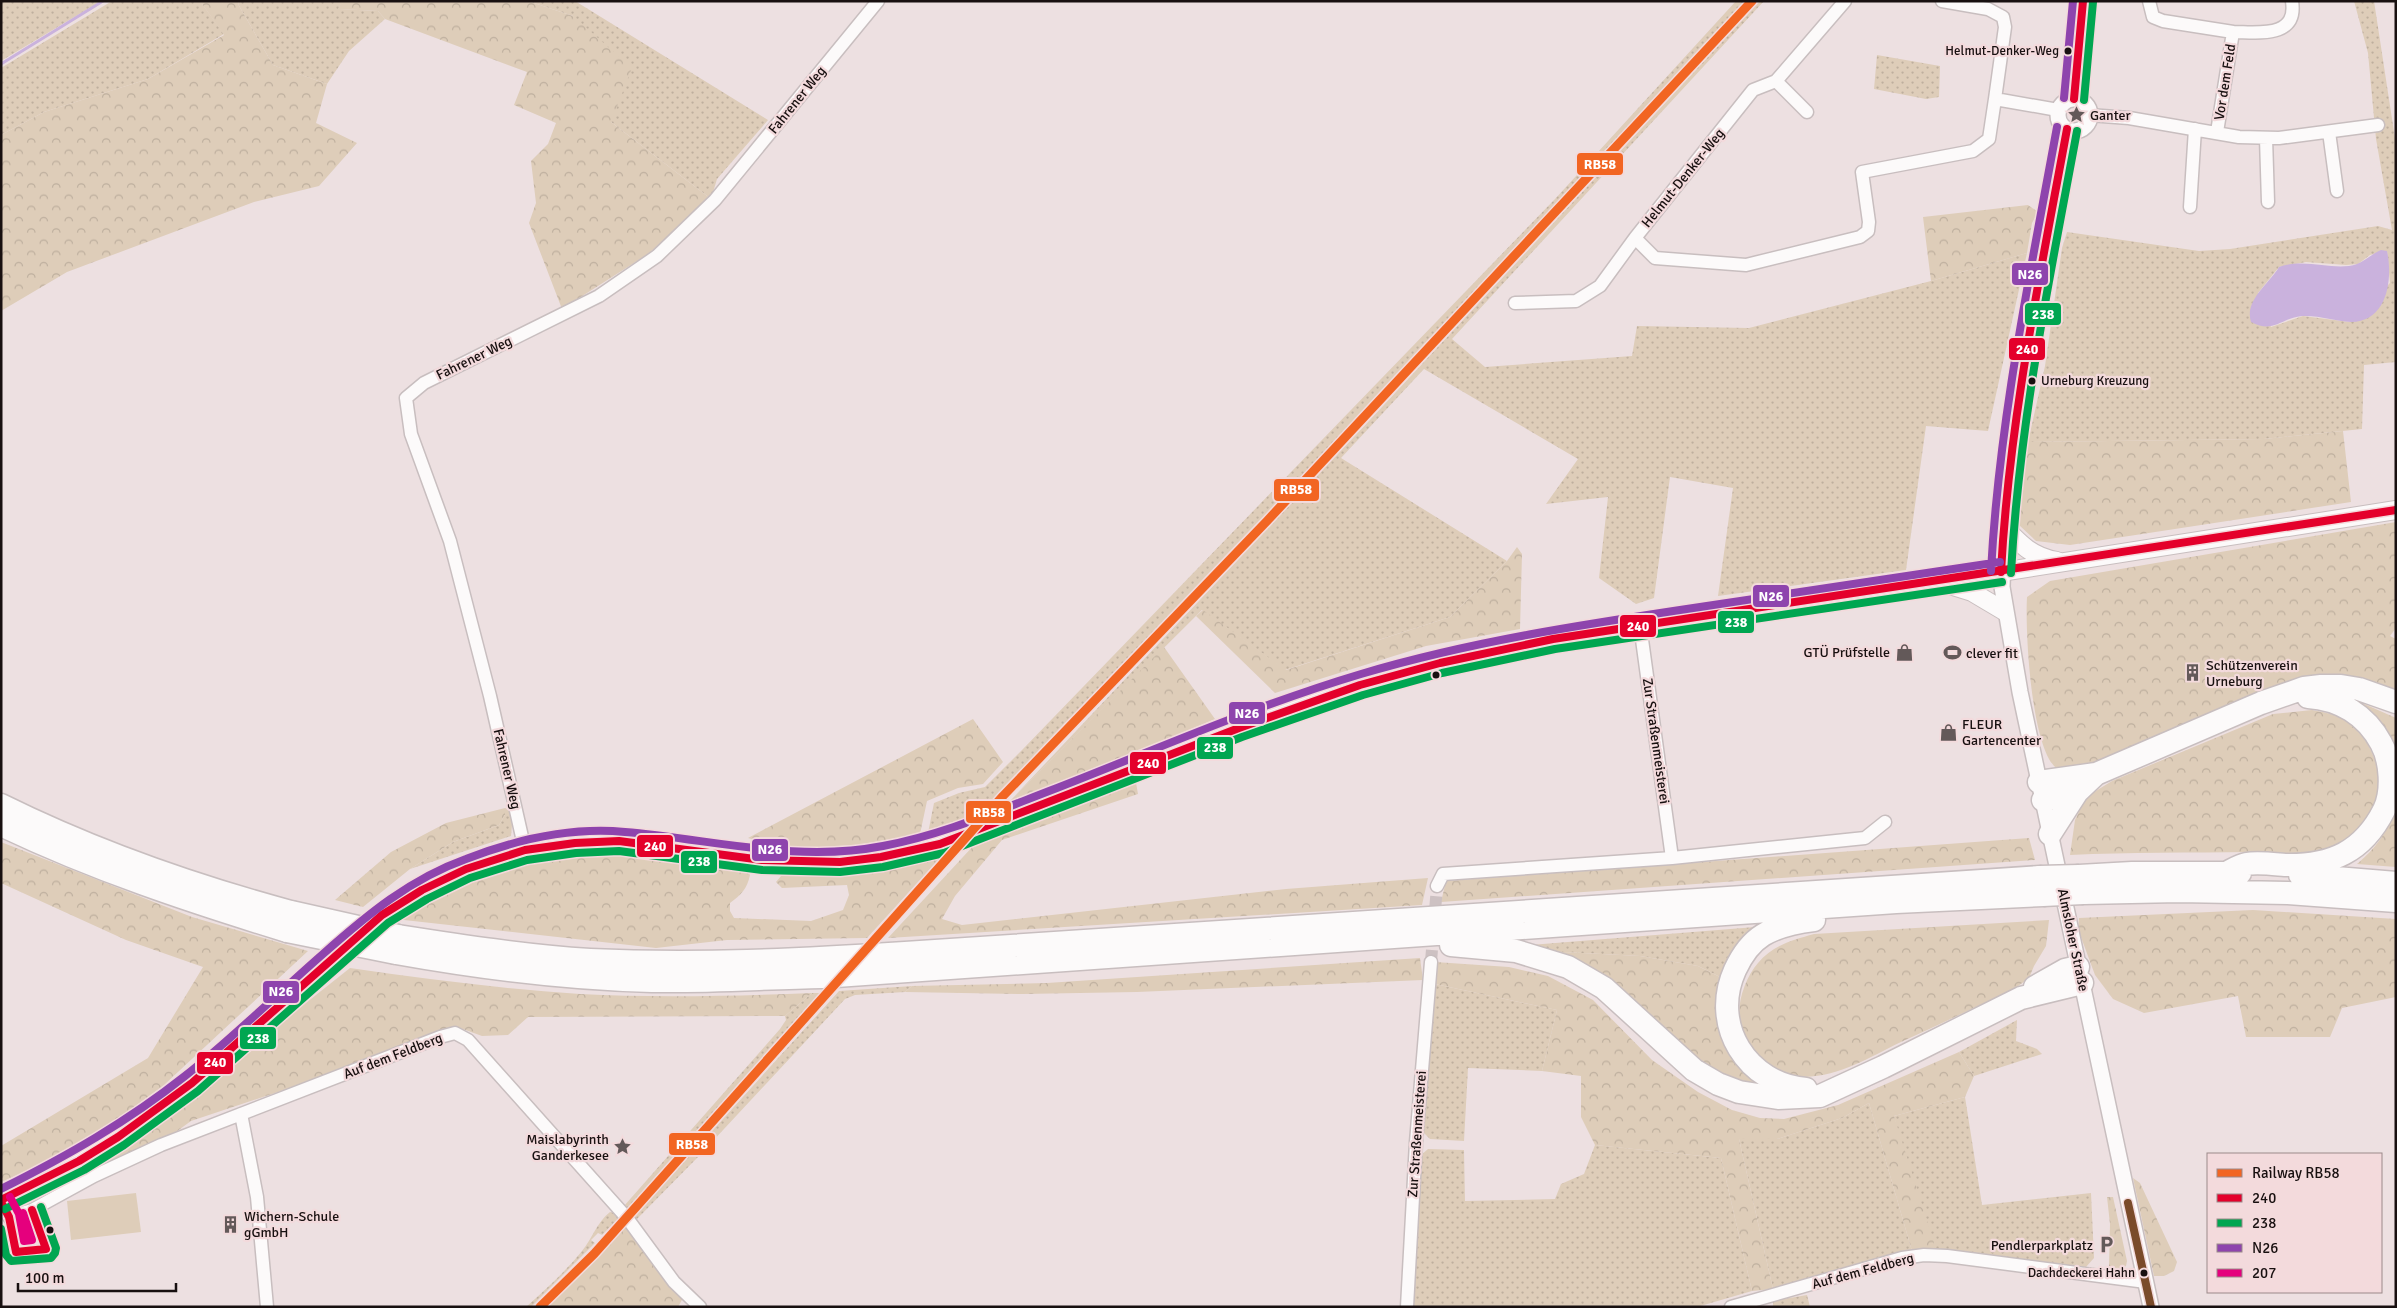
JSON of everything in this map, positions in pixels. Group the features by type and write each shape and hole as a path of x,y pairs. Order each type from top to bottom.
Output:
{"highway":[{"path":"2041,791 2096,774 2260,703 2304,688 2341,686 2359,689 2396,702"},
{"path":"2226,873 2247,864 2297,865 2324,862 2345,854 2375,828 2386,805 2390,787 2387,764 2383,746 2375,732 2360,716 2337,702 2318,697 2287,695"},
{"path":"2050,834 2077,792 2096,774"},
{"path":"2041,791 2077,792"},
{"path":"1,805 111,854 200,886 289,922"},
{"path":"1,825 107,871 195,903 397,945 457,964 652,981 822,977 1896,902 2042,886"},
{"path":"2081,884 2132,873 2287,874 2396,883"},
{"path":"397,945 588,960 721,962 840,957 2081,884 2179,891 2288,893 2396,901"},
{"path":"1844,1086 1795,1088 1763,1075 1748,1062 1738,1048 1729,1028 1726,1004 1730,980 1739,960 1750,946 1764,935 1794,923 1875,914 1896,902"},
{"path":"1406,937 1436,945 1516,951 1568,967 1604,988 1694,1070 1718,1084 1739,1092 1760,1096 1801,1098 1820,1096 1844,1086 2021,998 2080,975"}],"main road":[{"path":"1,1201 79,1161 155,1111 192,1083 382,915 422,890 466,869 525,850 575,843 618,841 762,860 831,862 881,857 940,844 1239,728 1360,685 1440,663 1553,638 2001,572 2396,510"},
{"path":"2003,526 2026,550 2043,559 2065,562"},
{"path":"1935,582 1955,585 1972,592 2004,611"}],"street":[{"name":"Fahrener Weg","path":"525,850 490,696 450,541 411,434 406,398 424,383 599,296 657,256 715,200 878,1"},
{"name":"Helmut-Denker-Weg","path":"1515,303 1576,301 1600,286 1635,238 1753,90 1776,81 1846,1"},
{"name":"Helmut-Denker-Weg","path":"1635,238 1655,258 1746,265 1860,237 1868,231 1869,222 1862,172 1973,151 1989,139 2005,27 2003,17 1988,9 1942,1"},
{"path":"2074,99 2083,1"},
{"name":"Vor dem Feld","path":"2148,1 2153,17 2163,21 2233,32 2277,32 2290,19 2292,1"},
{"name":"Vor dem Feld","path":"2217,132 2233,32"},
{"path":"1776,81 1807,112"},
{"path":"2074,99 2084,103 2090,114 2087,123 2081,128 2067,129 2059,120 2058,110 2063,103 2074,99"},
{"path":"1996,100 2058,110"},
{"path":"2090,114 2129,118 2239,137 2279,138 2378,125"},
{"name":"Almsloher Straße","path":"2067,129 2018,400 2003,526 2001,572 2004,611 2151,1307"},
{"path":"2190,207 2195,129"},
{"path":"2329,132 2337,191"},
{"path":"2266,138 2268,202"},
{"name":"Zur Straßenmeisterei","path":"1640,625 1672,858"},
{"path":"1437,886 1443,874 1672,858 1865,838 1885,822"},
{"name":"Zur Straßenmeisterei","path":"1406,1307 1416,1142 1432,962"},
{"name":"Auf dem Feldberg","path":"1,1201 9,1217 32,1210 94,1176 161,1145 440,1036 455,1033 468,1040 613,1202 674,1282 700,1307"},
{"path":"240,1114 257,1197 267,1307"},
{"name":"Auf dem Feldberg","path":"1730,1307 1902,1258 1924,1255 1957,1257 2146,1282"}],"green space":[{"path":"1,1 101,1 1,61"},
{"path":"112,1 200,1 224,34 148,79 44,112 1,135 1,68"},
{"path":"200,1 239,1 238,4 273,65 327,84 316,123 357,143 319,186 254,202 67,272 1,311 1,135 44,112 148,79 224,35"},
{"path":"239,1 342,1 339,9 378,11 385,19 349,51 327,84 273,65 238,4"},
{"path":"342,1 528,1 573,16 632,68 611,122 711,199 648,254 562,309 529,223 536,203 531,161 548,144 556,123 514,105 527,72 385,19 378,11 338,9"},
{"path":"528,1 575,1 768,120 717,179 711,199 611,122 573,16"},
{"path":"1736,1 1747,1 1413,360 980,815 928,833 934,803 959,793 985,787 1023,749 1555,199"},
{"path":"1760,1 1764,1 1452,339 1485,367 1632,356 1637,326 1749,328 1931,281 2027,253 1988,431 1926,426 1906,570 1718,596 1733,488 1670,477 1654,598 1636,604 1599,578 1608,497 1546,504 1578,459 1424,369 1341,458 1507,561 1450,617 1285,670 1202,610 1008,803 1368,422"},
{"path":"2354,1 2374,1 2396,145 2396,362 2364,365 2362,429 2264,439 2028,442 2045,366 2062,248 2067,232 2199,251 2230,249 2378,226 2392,230 2376,139 2368,53","holes":["2387,251 2390,283 2350,322 2303,316 2271,327 2258,293 2279,267 2306,262 2358,264 2370,255"]},
{"path":"1877,55 1940,66 1939,97 1926,99 1874,89"},
{"path":"2028,205 2038,212 2032,223 2027,253 1931,281 1923,217"},
{"path":"2343,431 2351,502 2070,545 2036,541 2019,525 2021,448 2028,442 2264,439"},
{"path":"2396,522 2396,628 2390,636 2396,639 2396,692 2343,678 2093,765 2056,768 2047,756 2035,713 2031,687 2027,635 2027,597 2050,581"},
{"path":"1517,547 1522,554 1520,629 1426,646 1275,693 1196,616 1203,610 1286,670 1450,617 1507,561"},
{"path":"1164,647 1215,719 1033,796 1008,803"},
{"path":"2362,703 2396,718 2396,755 2380,724"},
{"path":"2312,710 2337,716 2354,727 2365,740 2377,769 2379,785 2377,801 2371,816 2356,834 2343,842 2322,851 2301,856 2251,852 2070,855 2075,820 2086,797 2112,781 2273,714"},
{"path":"973,719 1003,762 983,784 958,788 927,801 920,834 857,845 785,849 748,838"},
{"path":"1135,777 1138,794 1002,840 955,896 942,919 962,925 1286,889 1428,878 1422,905 888,938 975,844"},
{"path":"505,808 509,809 512,825 511,836 410,869 453,842 499,825 505,815"},
{"path":"505,808 505,815 499,825 453,842 410,869 363,907 335,900 391,852 446,823"},
{"path":"2396,809 2396,867 2357,864 2380,839"},
{"path":"2029,838 2035,860 1441,902 1446,881"},
{"path":"1,842 192,917 308,951 164,1085 72,1152 1,1182 1,1146 148,1058 203,967 126,940 1,883"},
{"path":"609,852 746,869 750,875 747,884 730,903 730,911 734,918 811,921 843,910 849,895 847,885 782,888 776,882 781,876 829,875 920,859 939,859 867,938 727,940 656,948 395,919 458,886 508,866 556,856"},
{"path":"2253,910 2396,919 2396,997 2342,1008 2330,1037 2246,1037 2238,996 2144,1013 2113,999 2095,975 2078,929 2079,918"},
{"path":"2049,920 2046,946 2029,978 2014,989 1843,1069 1818,1076 1805,1077 1784,1073 1765,1062 1757,1054 1750,1046 1741,1026 1739,1018 1740,1001 1745,984 1753,969 1770,952 1791,941 1814,934"},
{"path":"1768,926 1722,978 1698,966 1640,956 1544,951 1519,946"},
{"path":"1544,951 1640,956 1698,966 1722,978 1728,1049 1736,1062 1769,1091 1721,1079"},
{"path":"1420,958 1423,980 1137,992 1023,994 905,992 912,986 1047,983"},
{"path":"1435,962 1509,967 1548,976 1593,1000 1652,1060 1698,1092 1732,1110 1760,1118 1784,1119 1838,1105 1959,1052 1974,1076 1965,1097 1894,1116 1934,1243 1926,1251 1912,1251 1869,1103 1842,1118 1777,1139 1739,1139 1773,1289 1752,1291 1721,1158 1595,1145 1581,1117 1581,1076 1542,1071 1557,1010 1435,984"},
{"path":"350,968 465,983 580,994 696,996 812,993 785,1016 528,1017 508,1035 482,1036 460,1028 433,1033 290,1088 191,1121 169,1137 47,1194 44,1186 152,1125"},
{"path":"1435,984 1557,1010 1542,1071 1468,1068 1464,1141 1430,1139 1422,1131"},
{"path":"912,986 905,992 855,995 845,999 697,1158 635,1221 633,1218 839,991"},
{"path":"812,993 822,993 628,1209 624,1206 780,1029 786,1020 785,1016"},
{"path":"2017,1020 2016,1041 2037,1049 2042,1054 1974,1076 1959,1052"},
{"path":"1965,1097 1982,1205 2091,1193 2094,1258 2086,1267 2079,1269 1926,1251 1894,1116"},
{"path":"1869,1103 1912,1251 1773,1289 1739,1139 1777,1139 1842,1118"},
{"path":"1595,1145 1721,1158 1752,1291 1697,1307 1410,1307 1420,1156 1428,1149 1464,1150 1465,1201 1555,1199 1561,1184 1584,1174"},
{"path":"2133,1178 2140,1183 2177,1262 2174,1271 2164,1276 2154,1276"},
{"path":"136,1193 141,1232 71,1240 67,1201"},
{"path":"2107,1197 2113,1197 2127,1261 2126,1266 2120,1270 2109,1266 2110,1224"},
{"path":"610,1212 620,1217 602,1235 598,1233 591,1240 595,1243 531,1307 526,1307 556,1280 576,1258 605,1216"},
{"path":"626,1226 683,1298 678,1307 548,1307"},
{"path":"1807,1295 1810,1307 1773,1307 1773,1301"}],"shaded area":[{"path":"2381,250 2387,251 2389,262 2388,285 2380,307 2373,315 2363,320 2351,322 2302,316 2294,317 2271,326 2251,322 2251,306 2254,299 2279,267 2300,263 2348,266 2360,263"}],"waterway":[{"path":"1,64 103,1"}],"tunnel":[{"path":"1431,962 1437,886"}],"rail line":[{"name":"RB58","path":"540,1307 594,1254 1003,796 1267,521 1752,1"}],"transit line":[{"name":"N26","path":"2064,98 2073,1"},
{"name":"240","path":"2074,99 2083,1"},
{"name":"238","path":"2084,100 2093,2"},
{"name":"N26","path":"1991,571 1995,515 2008,404 2026,293 2057,127"},
{"name":"240","path":"2001,572 2005,516 2018,405 2036,294 2067,129"},
{"name":"238","path":"2011,573 2015,517 2028,406 2046,295 2077,131"},
{"name":"240","path":"1,1200 79,1161 118,1137 192,1083 382,915 422,890 466,869 525,850 575,843 619,841 762,860 840,862 881,857 940,844 1239,728 1360,685 1440,663 1553,639 2396,510"},
{"name":"N26","path":"1,1189 96,1137 163,1093 220,1047 339,940 390,899 446,867 504,846 544,836 585,831 657,835 786,851 850,851 883,846 971,821 1245,713 1322,686 1403,662 1529,634 2000,562"},
{"name":"238","path":"5,1209 84,1170 124,1145 198,1091 388,923 427,899 470,878 527,860 576,853 619,851 762,870 840,872 883,867 944,853 1242,737 1363,695 1442,673 1555,649 2002,582"},
{"name":"207","path":"10,1197 19,1214 24,1241 32,1240 23,1213"},
{"name":"240","path":"1,1202 9,1217 16,1252 46,1249 32,1210"},
{"path":"2128,1203 2151,1307"},
{"name":"238","path":"1,1229 6,1255 11,1261 51,1258 56,1248 41,1207"}],"place":[{"name":"Helmut-Denker-Weg","path":"2068,51"},
{"name":"Ganter","path":"2076,115"},
{"name":"Urneburg Kreuzung","path":"2032,381"},
{"name":"GTÜ Prüfstelle","path":"1904,652"},
{"name":"clever fit","path":"1952,653"},
{"name":"Schützenverein Urneburg","path":"2192,673"},
{"name":"FLEUR Gartencenter","path":"1948,732"},
{"name":"Maislabyrinth Ganderkesee","path":"623,1147"},
{"name":"Wichern-Schule gGmbH","path":"230,1224"},
{"name":"Pendlerparkplatz","path":"2107,1245"},
{"name":"Dachdeckerei Hahn","path":"2144,1273"}]}
